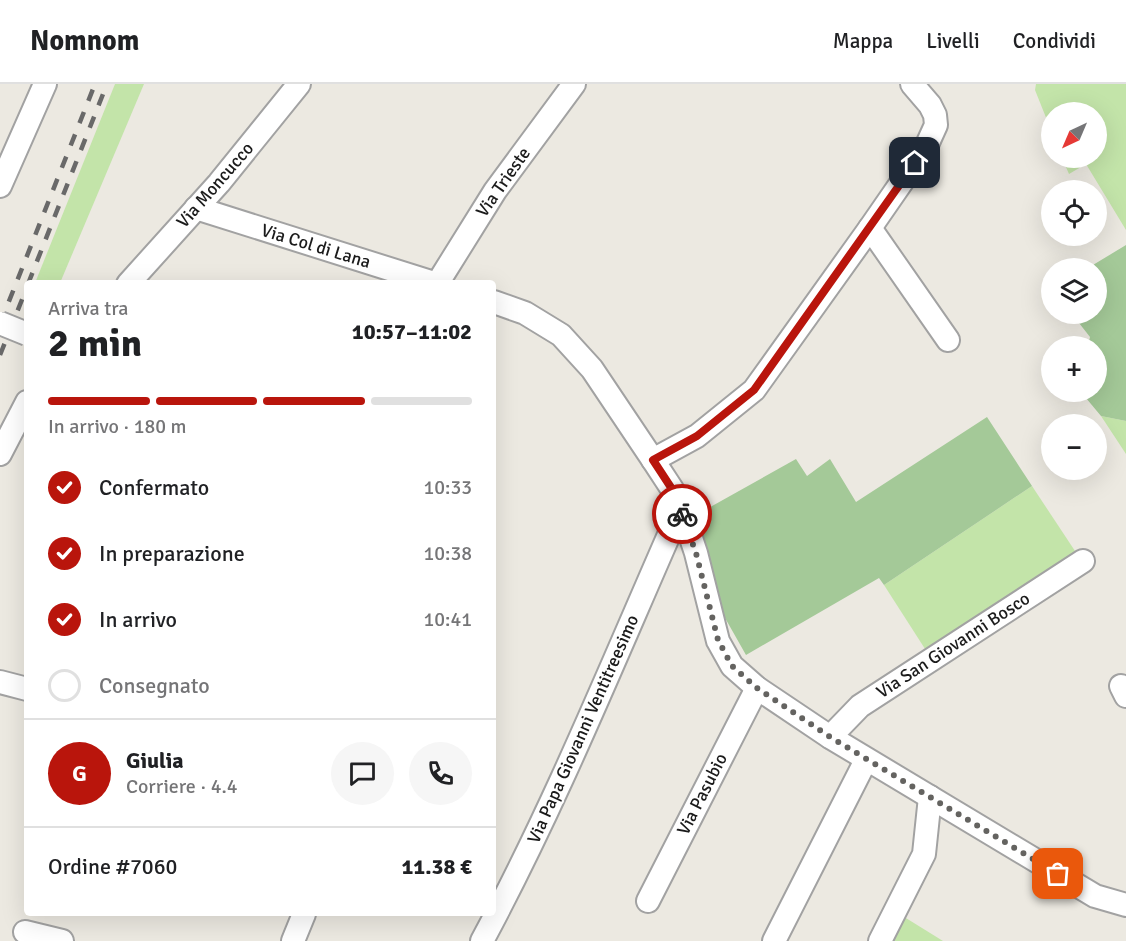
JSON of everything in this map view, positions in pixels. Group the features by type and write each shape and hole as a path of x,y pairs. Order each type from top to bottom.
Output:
{"street":[{"path":"0,186 6,153 45,84"},
{"name":"Via Moncucco","path":"132,280 219,183 299,84"},
{"name":"Via Trieste","path":"440,280 495,191 574,84"},
{"path":"653,460 697,436 754,390 926,147 936,124 935,115 930,105 912,84"},
{"name":"Via Col di Lana","path":"196,208 425,280"},
{"path":"870,228 948,340"},
{"path":"496,310 525,313 561,335 592,369 653,460 672,489 685,520 696,553 716,634 732,666 757,688 866,760 1095,897 1126,905"},
{"path":"0,323 24,333"},
{"path":"0,454 24,408"},
{"name":"Via Papa Giovanni Ventitreesimo","path":"496,915 560,788 672,528 685,520"},
{"name":"Via San Giovanni Bosco","path":"830,737 860,706 1083,561"},
{"path":"0,682 24,688"},
{"name":"Via Pasubio","path":"648,901 757,688"},
{"path":"774,941 866,760"},
{"path":"880,941 924,854 930,797"},
{"path":"293,941 303,916"},
{"name":"Via Papa Giovanni Ventitreesimo","path":"482,941 495,916"},
{"path":"26,929 62,941"}],"green space":[{"path":"115,84 144,84 61,280 36,280"},
{"path":"1036,84 1126,84 1126,230 1107,199 1107,180 1096,180 1088,168 1107,168 1107,102 1041,102 1041,105 1035,90"},
{"path":"1066,168 1079,168 1069,174"},
{"path":"1126,245 1126,421 1107,417 1107,414 1099,414 1089,402 1107,402 1107,336 1089,336 1080,324 1107,324 1107,258 1105,258"},
{"path":"987,417 1032,486 884,585 879,578 746,655 716,602 696,515 796,459 807,476 830,459 856,502"},
{"path":"1107,417 1126,421 1126,454 1107,425"},
{"path":"1032,486 1077,554 927,652 884,585"},
{"path":"901,915 943,941 887,941"}],"railway":[{"path":"0,324 95,84"},
{"path":"30,280 107,84"},
{"path":"0,355 24,295"}],"way so far":[{"path":"682,514 696,553 718,640 732,666 757,688 792,713 866,760 1058,874"}],"route":[{"path":"682,514 672,489 653,460 697,436 754,390 915,163"}]}
